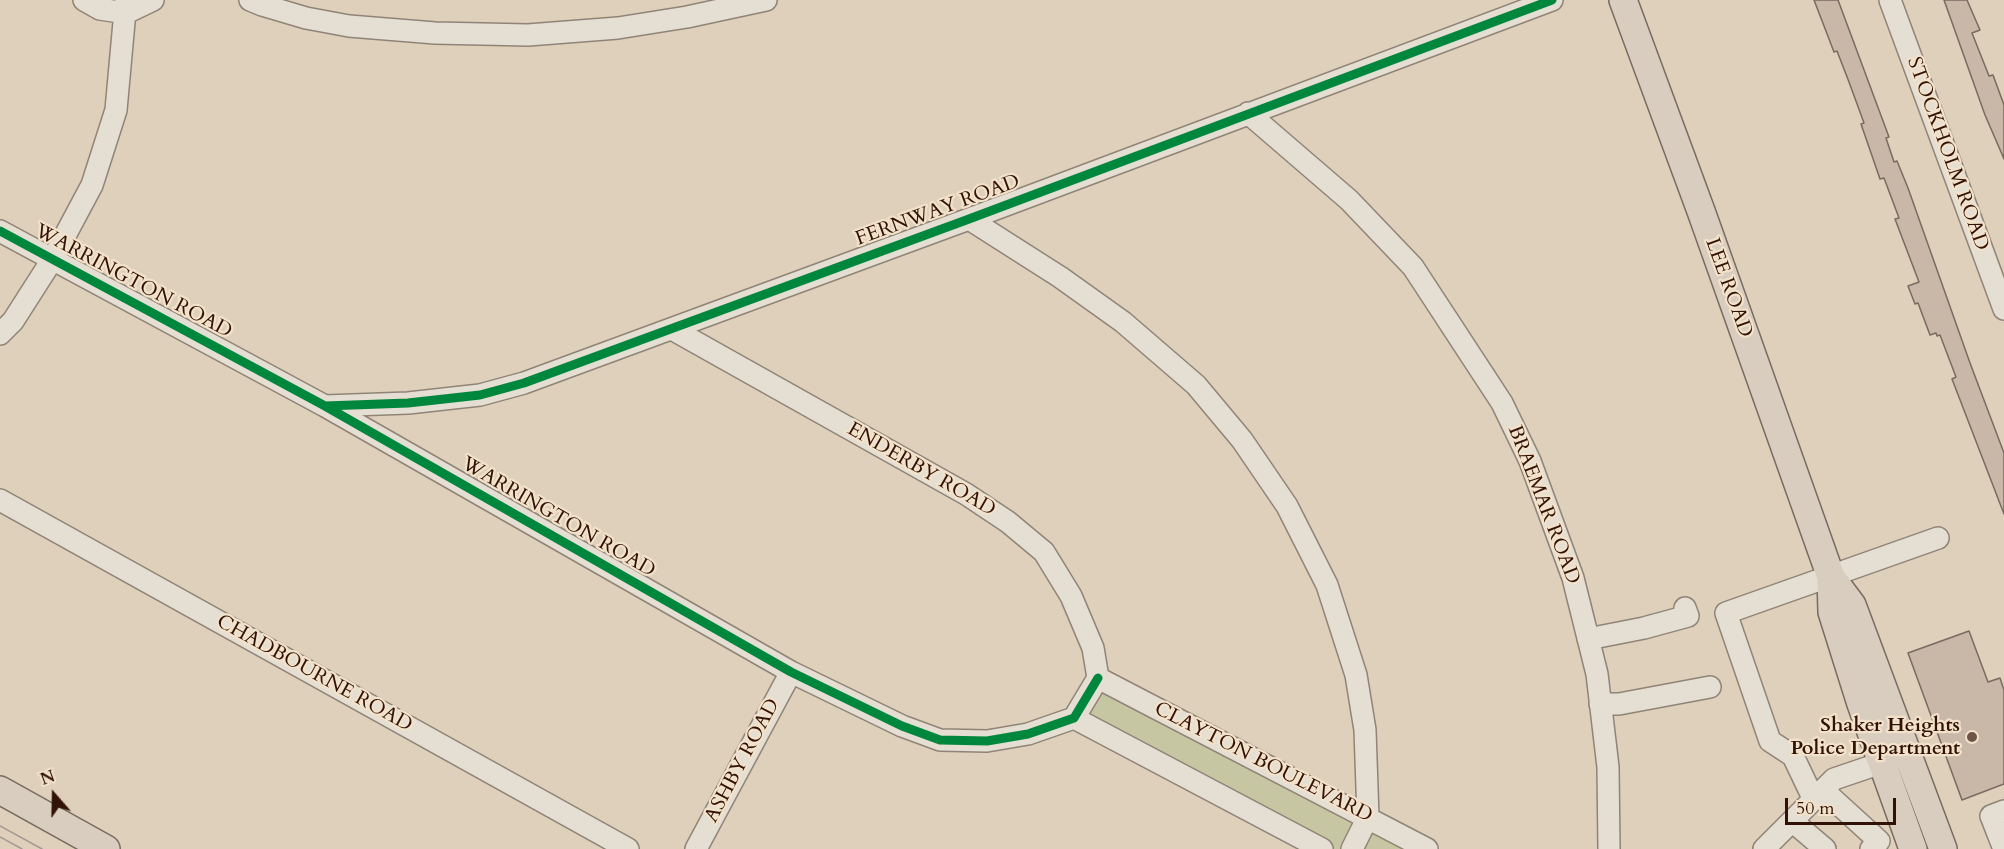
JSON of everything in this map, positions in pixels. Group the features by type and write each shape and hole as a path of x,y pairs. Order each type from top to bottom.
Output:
{"main road":[{"name":"LEE ROAD","path":"1623,0 1701,210 1831,577 1852,605 1943,849"},
{"name":"LEE ROAD","path":"1831,577 1832,612 1861,704 1913,849"},
{"path":"0,790 106,849"}],"street":[{"path":"84,0 100,9 126,7 153,0"},
{"path":"250,0 306,18 349,26 435,33 528,35 618,28 687,17 766,0"},
{"name":"FERNWAY ROAD","path":"326,406 408,403 480,395 524,382 969,219 1552,0"},
{"name":"STOCKHOLM ROAD","path":"1890,0 2004,309"},
{"path":"0,334 13,321 52,260 92,185 116,110 126,7"},
{"name":"BRAEMAR ROAD","path":"1248,113 1349,200 1413,267 1502,403 1530,461 1573,578 1597,674 1608,767 1609,849"},
{"path":"969,219 1060,277 1123,322 1196,385 1242,440 1287,506 1327,585 1356,675 1365,730 1368,817 1352,849"},
{"name":"WARRINGTON ROAD","path":"0,231 326,406 791,672 902,726 940,740 987,741 1028,734 1074,718"},
{"name":"ENDERBY ROAD","path":"672,329 966,494 1008,522 1044,552 1071,596 1093,648 1098,678"},
{"name":"CHADBOURNE ROAD","path":"0,500 628,849"},
{"path":"1871,849 1879,841 1818,795 1793,756 1770,741 1726,614 1938,538"},
{"path":"1588,639 1644,628 1688,615 1685,608"},
{"name":"ASHBY ROAD","path":"696,849 791,672"},
{"path":"1098,678 1074,718 1322,849"},
{"name":"CLAYTON BOULEVARD","path":"1098,678 1427,849"},
{"path":"1600,705 1711,692"},
{"path":"1764,849 1834,779 1907,754"},
{"path":"2004,811 1991,816 2004,849"},
{"path":"1792,821 1825,849"}],"green space":[{"path":"1098,678 1427,849 1322,849 1074,718"}],"building":[{"path":"1814,0 1838,0 1889,137 1886,138 1894,162 1897,161 1908,188 2004,453 2004,514 1952,379 1956,377 1940,335 1937,336 1936,333 1930,335 1918,303 1915,304 1908,286 1919,282 1895,219 1899,218 1884,178 1880,179 1861,124 1864,123 1849,82 1837,51 1834,52"},
{"path":"1944,0 1967,0 1980,30 1972,33 1989,76 1993,75 2004,105 2004,159 1985,115"},
{"name":"Shaker Heights Police Department","path":"1969,631 1988,682 2000,678 2004,690 2004,784 1962,800 1908,653"}],"tram line":[{"path":"0,826 42,849"},
{"path":"0,837 22,849"}],"cycle path":[{"path":"325,406 408,403 480,395 524,383 1552,0"},
{"path":"0,231 325,406 791,672 902,726 940,740 987,741 1028,734 1074,718 1098,678"}],"place":[{"name":"Shaker Heights Police Department","path":"1972,737"}]}
